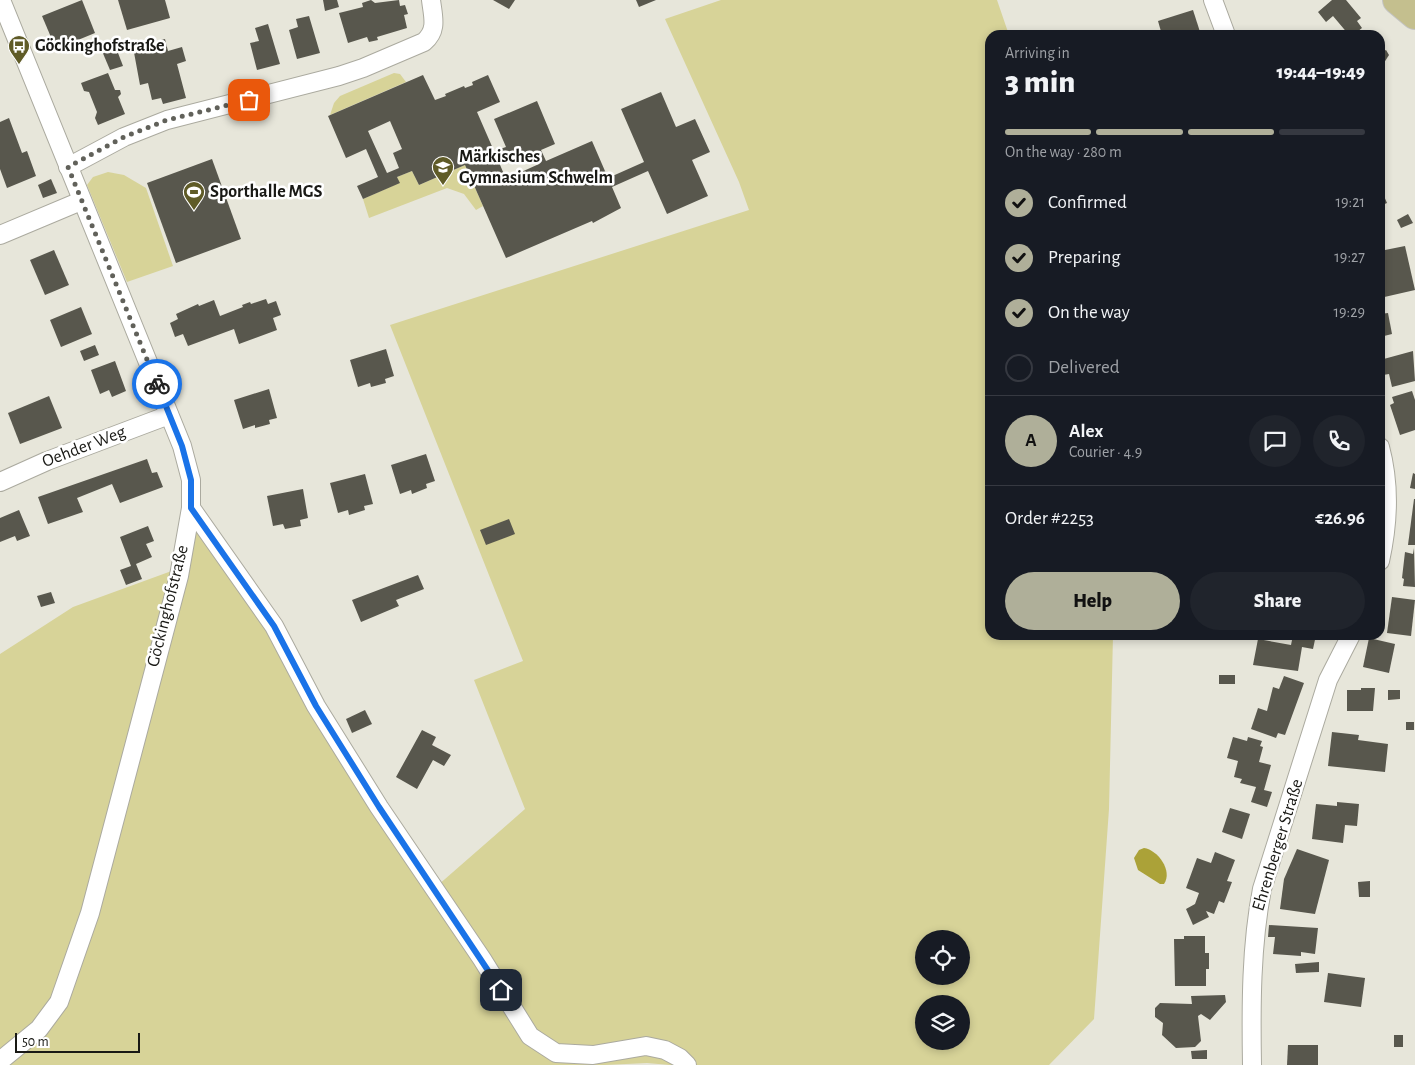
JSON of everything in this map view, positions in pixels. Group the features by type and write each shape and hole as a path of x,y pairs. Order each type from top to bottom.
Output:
{"main road":[{"path":"1397,0 1415,15"}],"street":[{"name":"Göckinghofstraße","path":"0,1061 39,1029 52,1015 66,987 90,913 179,576 191,508 191,480 182,446 1,0"},
{"path":"68,167 124,137 167,120 339,76 424,42 432,35 434,24 430,0"},
{"path":"1213,0 1224,30"},
{"path":"0,235 81,201"},
{"name":"Oehder Weg","path":"0,482 47,461 169,415"},
{"path":"1385,479 1385,530"},
{"path":"191,508 274,626 316,706 379,807 482,959 530,1036 556,1053 593,1055 646,1046 665,1050 680,1058 687,1065"},
{"name":"Ehrenberger Straße","path":"1252,1065 1253,965 1256,920 1262,889 1328,680 1348,640"}],"shaded area":[{"path":"721,0 997,0 1007,30 985,30 985,640 1113,640 1109,809 1094,1019 1049,1065 670,1065 647,1063 605,1065 0,1065 0,654 73,607 177,569 196,514 363,777 437,886 525,809 474,680 523,661 390,325 749,210 739,182 665,19"},
{"path":"394,73 400,74 406,82 330,115 334,103 340,96"},
{"path":"465,165 483,206 476,210 464,194 447,188 369,218 363,199 399,183 397,177 412,171 419,185"},
{"path":"108,172 124,175 146,188 173,266 127,282 87,185 93,177"},
{"path":"1144,848 1154,853 1163,862 1167,873 1164,884 1160,884 1138,870 1134,858 1139,850"}],"building":[{"path":"82,0 95,33 56,49 42,16"},
{"path":"118,0 165,0 170,18 127,30"},
{"path":"323,0 337,0 339,7 325,11"},
{"path":"371,0 375,3 399,0 400,6 405,5 408,14 404,15 407,28 377,37 378,40 369,42 367,37 348,43 339,13 363,7 362,3"},
{"path":"493,0 515,0 509,9"},
{"path":"636,0 656,0 639,7"},
{"path":"1332,0 1346,0 1361,18 1357,21 1362,28 1359,30 1345,30 1333,16 1326,22 1318,12"},
{"path":"1193,10 1199,30 1161,30 1158,21"},
{"path":"309,16 320,53 297,59 289,30 298,27 296,19"},
{"path":"268,24 280,64 257,70 250,43 259,41 255,28"},
{"path":"165,39 168,51 182,47 186,61 177,64 186,98 163,104 161,98 152,100 148,83 140,85 133,47"},
{"path":"115,45 123,66 110,70 102,51"},
{"path":"1385,50 1389,55 1385,61"},
{"path":"108,73 115,90 120,90 121,94 118,97 125,114 98,125 95,118 97,112 89,92 84,91 81,83"},
{"path":"423,75 435,100 464,86 465,88 473,85 472,82 488,75 500,102 477,112 494,151 506,147 494,119 537,101 555,144 541,150 546,161 592,141 608,178 644,162 621,109 661,92 676,127 695,119 710,152 692,160 708,196 667,214 648,171 612,187 621,208 593,223 592,221 506,258 465,165 419,185 412,171 397,177 400,183 363,199 357,186 378,177 366,149 346,158 328,116","holes":["390,121 402,149 393,153 399,168 387,173 368,131","534,153 539,164 506,179 498,160 509,155 513,162"]},
{"path":"9,118 22,153 27,151 36,176 7,188 0,169 0,122"},
{"name":"Sporthalle MGS","path":"212,159 241,239 176,263 147,183"},
{"path":"51,179 57,193 43,198 38,185"},
{"path":"1408,214 1413,223 1401,228 1397,220"},
{"path":"1405,246 1415,290 1385,297 1385,250"},
{"path":"54,250 69,285 45,295 30,260"},
{"path":"266,299 268,304 276,301 281,315 273,318 277,330 239,344 234,329 188,346 183,334 175,337 170,323 178,319 176,314 198,304 199,306 214,300 220,316 243,307 242,305 250,302 251,304"},
{"path":"81,307 92,334 61,347 50,320"},
{"path":"1385,313 1388,313 1392,334 1385,336"},
{"path":"95,345 99,355 84,361 80,351"},
{"path":"386,349 394,376 385,379 386,383 371,387 370,383 358,387 350,360"},
{"path":"1413,351 1415,381 1392,387 1389,374 1385,375 1385,359"},
{"path":"115,361 126,391 112,397 109,390 100,394 91,370"},
{"path":"269,389 277,418 269,420 270,424 255,428 255,425 243,429 234,400"},
{"path":"1412,391 1415,400 1415,430 1400,435 1390,405 1394,403 1392,397"},
{"path":"49,396 62,428 20,444 8,413"},
{"path":"426,454 435,481 426,484 427,488 412,494 411,490 400,494 391,465"},
{"path":"147,459 152,473 157,472 163,487 120,503 112,484 77,498 83,512 48,524 38,497"},
{"path":"1413,473 1415,474 1415,489 1410,488"},
{"path":"365,474 373,504 364,506 365,510 349,515 348,510 338,513 330,483"},
{"path":"303,489 308,518 300,520 301,526 285,529 283,524 273,526 267,496"},
{"path":"1414,499 1415,545 1408,545"},
{"path":"19,510 30,536 17,541 15,536 0,542 0,518"},
{"path":"509,519 515,534 486,545 480,530"},
{"path":"148,526 154,541 146,544 152,557 136,564 142,579 126,585 120,570 131,566 120,537"},
{"path":"1414,548 1415,587 1403,586 1405,552 1413,554"},
{"path":"418,575 424,589 396,600 399,606 361,622 352,600"},
{"path":"51,592 55,603 41,607 37,596"},
{"path":"1392,597 1415,600 1411,636 1387,633"},
{"path":"1258,640 1291,645 1292,640 1315,640 1313,649 1302,647 1298,671 1253,665"},
{"path":"1369,640 1395,644 1389,673 1363,667"},
{"path":"1219,675 1235,675 1235,684 1219,684"},
{"path":"1284,676 1304,683 1285,735 1278,733 1276,738 1251,729 1258,708 1267,711 1273,687 1279,689"},
{"path":"1361,688 1375,688 1373,711 1347,711 1347,690 1361,690"},
{"path":"1388,690 1400,690 1400,699 1388,700"},
{"path":"365,710 372,724 352,733 346,719"},
{"path":"1406,722 1414,722 1414,730 1406,730"},
{"path":"422,730 436,737 432,745 451,755 444,766 433,760 417,789 396,777"},
{"path":"1332,732 1359,735 1358,740 1388,744 1385,772 1328,766"},
{"path":"1233,737 1247,741 1248,737 1262,741 1260,746 1263,747 1259,762 1271,765 1264,790 1272,792 1267,807 1251,802 1256,787 1240,783 1242,779 1234,777 1238,761 1227,758"},
{"path":"1337,802 1359,804 1357,826 1345,825 1343,843 1312,839 1316,804 1337,806"},
{"path":"1230,808 1250,814 1242,839 1222,832"},
{"path":"1297,849 1329,860 1315,914 1280,909 1284,879"},
{"path":"1215,852 1235,860 1227,881 1232,882 1224,903 1219,901 1214,914 1206,911 1209,917 1193,925 1186,909 1195,904 1199,893 1186,888 1197,858 1211,863"},
{"path":"1370,881 1370,897 1359,897 1358,882"},
{"path":"1269,925 1318,928 1315,954 1301,952 1301,956 1273,954 1275,937 1268,937"},
{"path":"1184,936 1205,936 1205,953 1209,953 1209,969 1206,969 1206,986 1175,986 1174,939 1184,939"},
{"path":"1319,962 1319,972 1296,973 1295,964"},
{"path":"1328,973 1365,978 1361,1007 1324,1002"},
{"path":"1225,995 1226,1002 1210,1020 1201,1014 1198,1016 1201,1041 1195,1047 1176,1048 1162,1035 1163,1023 1155,1017 1155,1008 1160,1003 1192,1004 1191,996"},
{"path":"1394,1035 1403,1035 1403,1047 1394,1047"},
{"path":"1288,1045 1318,1045 1318,1065 1287,1065"},
{"path":"1207,1050 1207,1059 1192,1059 1191,1051"}],"way so far":[{"path":"157,384 68,167 124,137 167,120 249,100"}],"place":[{"name":"Göckinghofstraße","path":"19,65"},
{"name":"Märkisches Gymnasium Schwelm","path":"443,186"},
{"name":"Sporthalle MGS","path":"194,211"}],"route":[{"path":"157,384 182,446 191,480 191,508 274,626 316,706 379,807 501,990"}]}
